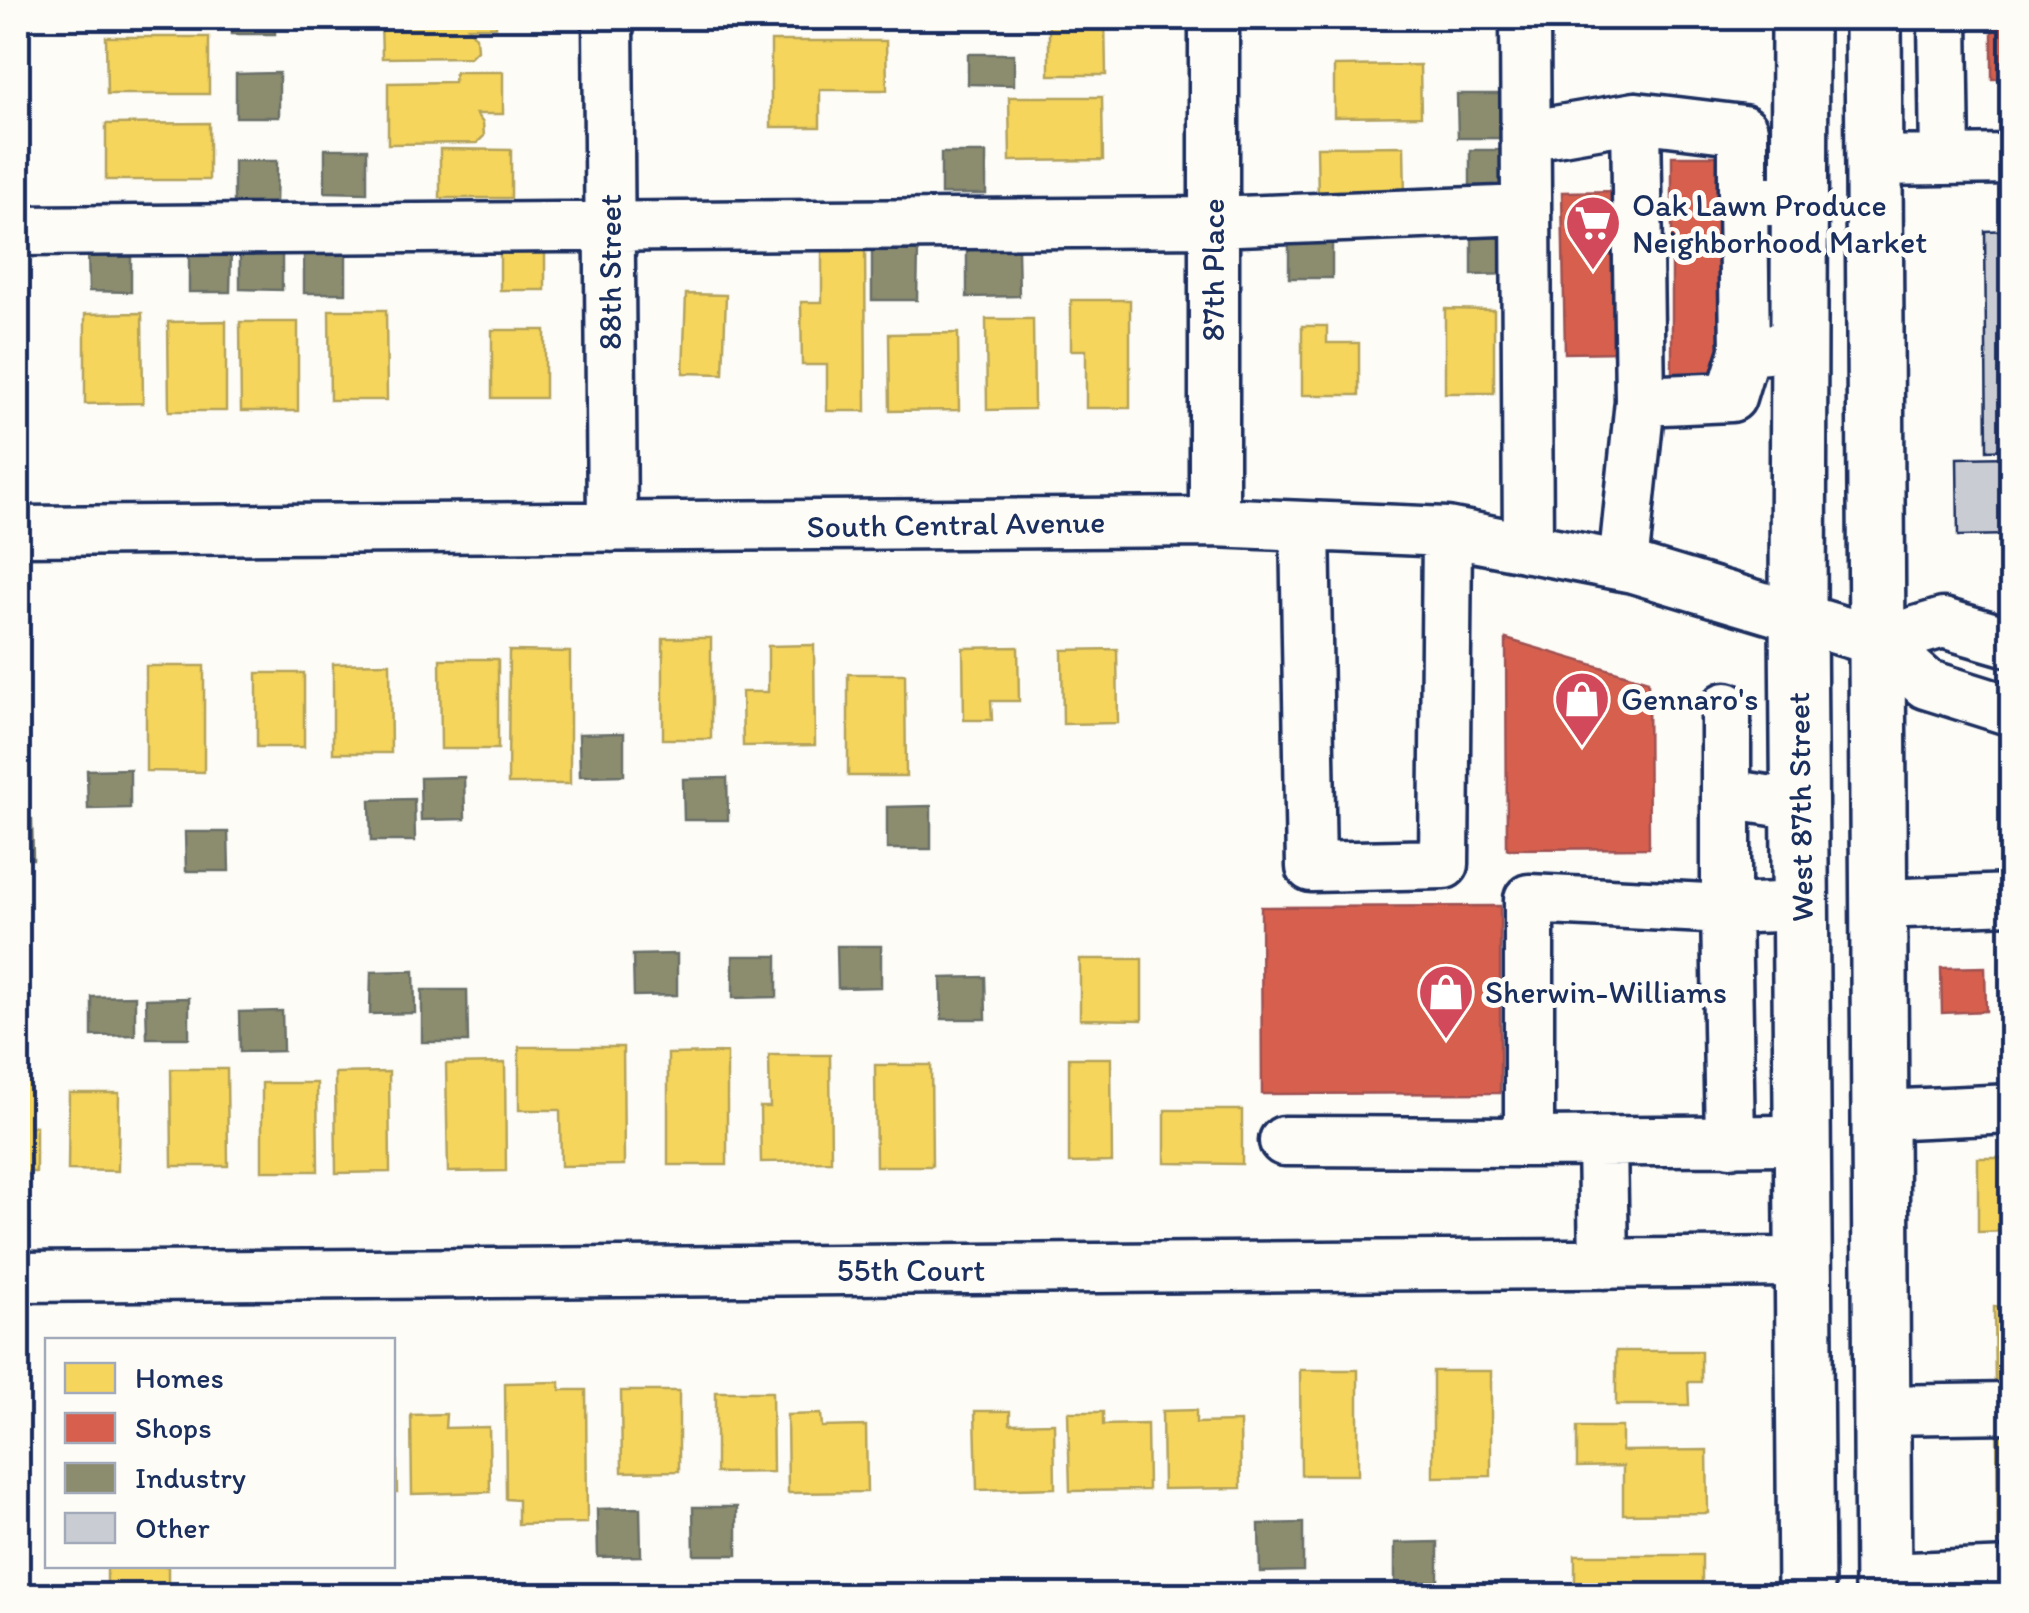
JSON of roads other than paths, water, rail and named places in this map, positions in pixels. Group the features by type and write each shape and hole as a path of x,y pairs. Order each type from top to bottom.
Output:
{"main road":[{"name":"West 87th Street","path":"1800,18 1798,618 1806,1596"},
{"path":"1873,18 1883,1587"}],"street":[{"name":"88th Street","path":"608,18 612,527"},
{"name":"87th Place","path":"1214,18 1214,522"},
{"path":"1526,18 1528,548"},
{"path":"1944,18 1945,160"},
{"path":"1526,136 1636,118 1743,130 1745,351 1731,397 1640,400"},
{"path":"1623,566 1640,400 1636,118"},
{"path":"1874,161 2012,159"},
{"path":"1743,200 1801,201"},
{"path":"18,231 1213,222 1526,210"},
{"path":"1745,351 1800,346"},
{"name":"South Central Avenue","path":"18,531 1214,522 1446,532 1623,566 1879,642 1926,684 2012,711"},
{"path":"1305,526 1311,867 1444,864 1446,532"},
{"path":"1879,642 1943,623 2012,643"},
{"path":"1726,706 1730,1142"},
{"path":"1726,794 1800,805"},
{"path":"1879,904 2012,898"},
{"path":"1529,1142 1529,900 1726,909 1801,906"},
{"path":"1880,1115 2012,1108"},
{"path":"1284,1141 1803,1140"},
{"path":"1602,1142 1604,1264"},
{"name":"55th Court","path":"18,1278 1806,1262"},
{"path":"1882,1410 2012,1408"},
{"path":"1883,1587 2012,1573"}],"place":[{"name":"Oak Lawn Produce Neighborhood Market","path":"1593,272"},
{"name":"Gennaro's","path":"1582,748"},
{"name":"Sherwin-Williams","path":"1446,1041"}]}
